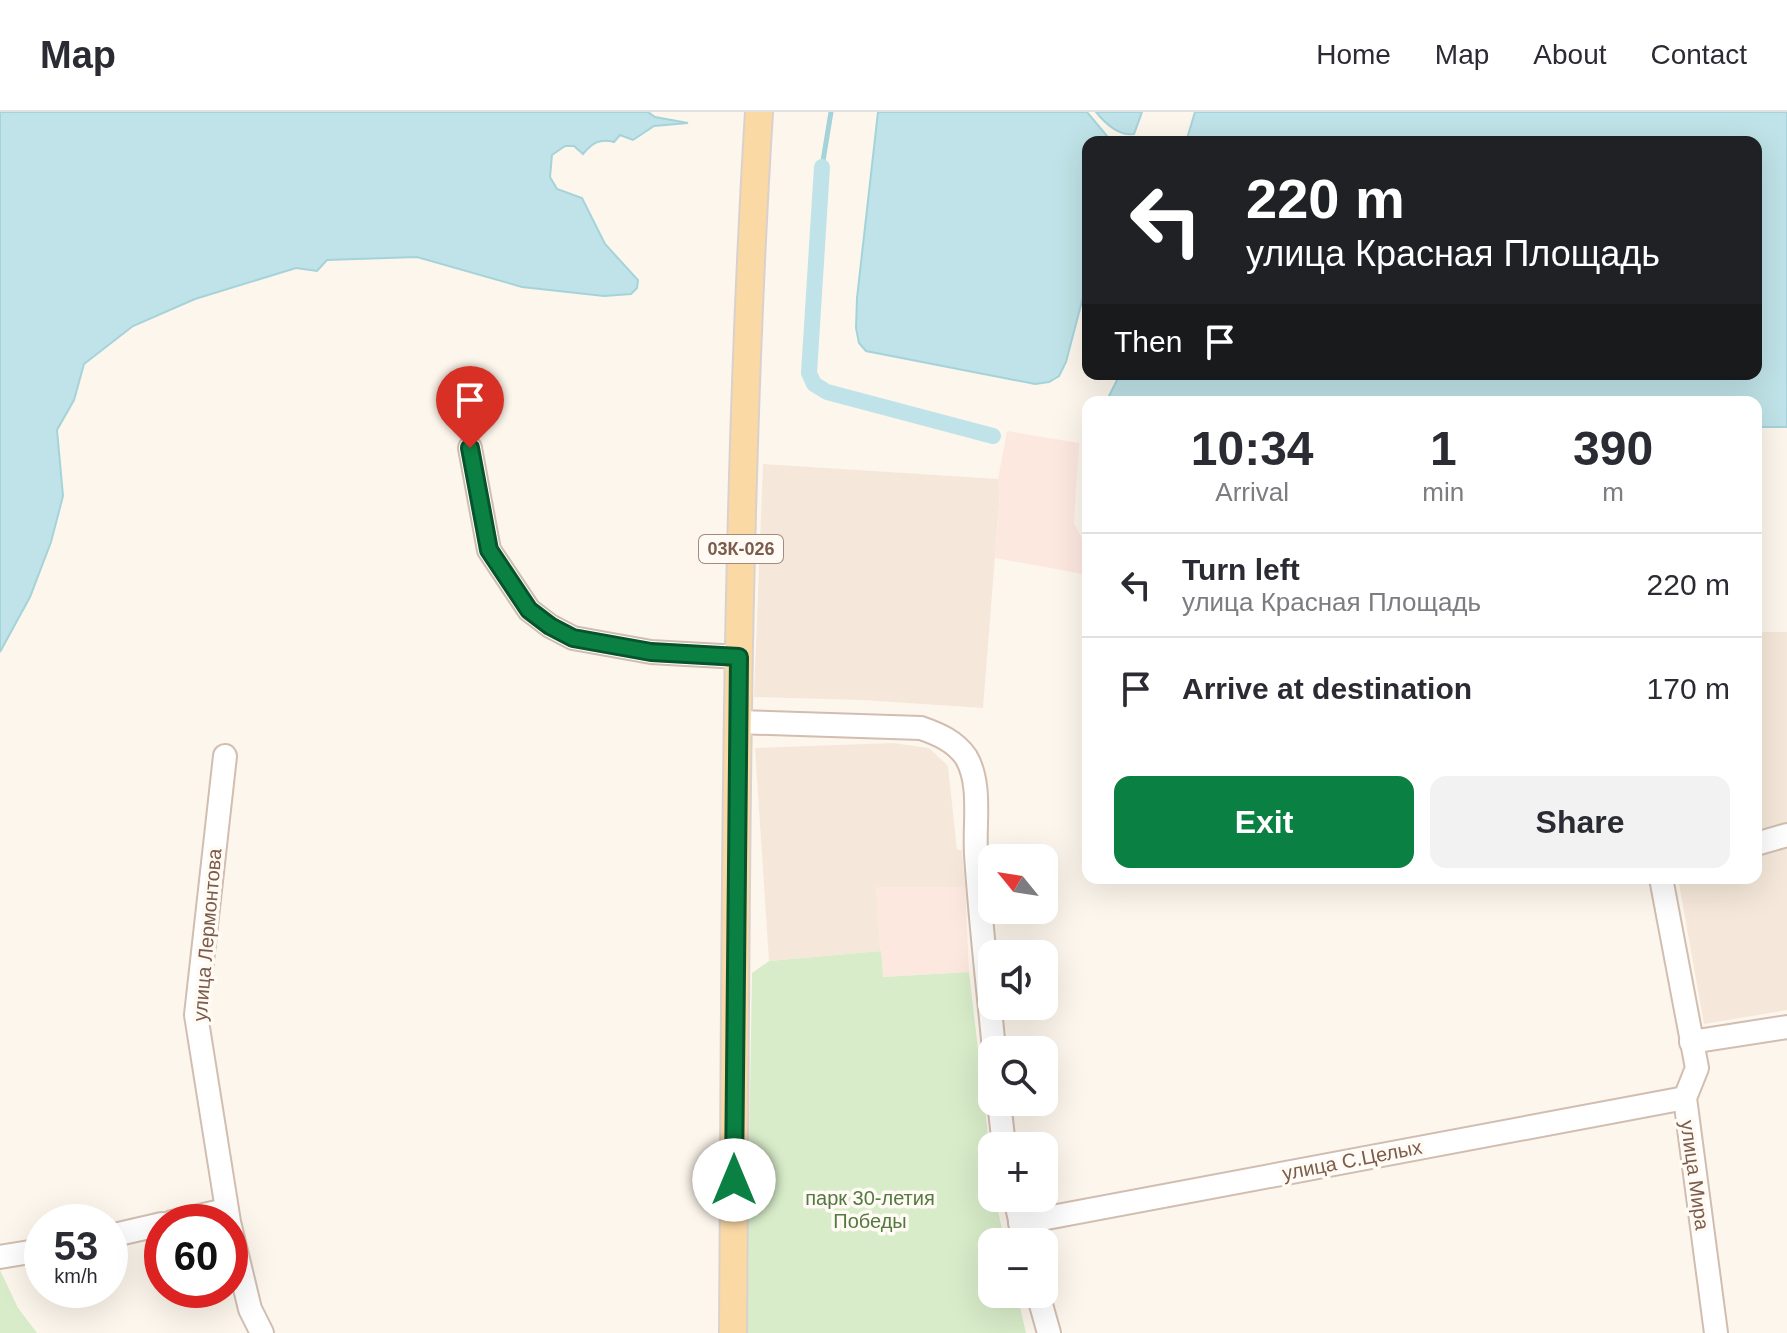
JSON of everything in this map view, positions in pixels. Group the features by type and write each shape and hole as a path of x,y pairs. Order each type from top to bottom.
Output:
{"main road":[{"name":"03К-026","path":"733,1333 737,722 746,375 759,112"}],"street":[{"path":"470,448 489,550 529,610 573,638 651,652 739,657"},
{"path":"737,722 921,728 953,743 967,759 972,775 993,1036"},
{"name":"улица Лермонтова","path":"225,756 196,1015 226,1204"},
{"path":"1762,842 1787,835"},
{"name":"улица Мира","path":"1662,884 1697,1068 1685,1098 1716,1333"},
{"path":"1691,1042 1787,1027"},
{"name":"улица С.Целых","path":"1042,1228 1685,1098"},
{"path":"0,1257 24,1253"},
{"name":"улица Лермонтова","path":"248,1301 262,1333"},
{"path":"1042,1308 1049,1333"}],"shaded area":[{"path":"1007,431 1079,443 1074,523 1082,538 1082,574 995,558 1000,493 998,479"},
{"path":"763,464 998,479 1000,493 983,708 754,697"},
{"path":"1762,632 1787,632 1787,1010 1704,1024 1679,884 1762,884"},
{"path":"893,743 929,748 948,766 957,850 962,850 965,887 876,887 881,951 769,961 755,748"},
{"path":"876,887 965,887 969,972 882,977"}],"green space":[{"name":"парк 30-летия Победы","path":"881,951 883,977 969,972 978,1049 978,1116 986,1116 988,1132 978,1132 978,1212 998,1212 1002,1228 978,1228 978,1308 1020,1308 1026,1333 746,1333 752,973 769,961"},
{"path":"0,1270 18,1308 37,1333 0,1333"}],"water":[{"path":"0,112 648,112 655,117 688,123 654,126 633,140 620,135 614,142 597,142 583,154 574,146 565,146 552,155 550,177 557,189 582,198 605,244 638,280 637,288 631,294 604,296 522,287 417,257 327,260 317,271 296,268 195,299 133,326 84,364 74,400 57,430 63,496 51,542 30,597 0,652"},
{"path":"878,112 1087,112 1107,136 1082,136 1082,301 1066,362 1059,376 1049,382 1035,384 866,351 859,343 856,328"},
{"path":"1096,112 1142,112 1134,134 1128,134 1113,128"},
{"path":"1195,112 1787,112 1787,427 1762,427 1762,396 1109,396 1117,380 1762,380 1762,136 1188,136"}],"waterway":[{"path":"822,167 831,112"},
{"path":"822,167 809,373 814,384 827,392 993,436"}],"route":[{"path":"470,448 489,550 529,610 573,638 651,652 739,657 734,1180"}]}
